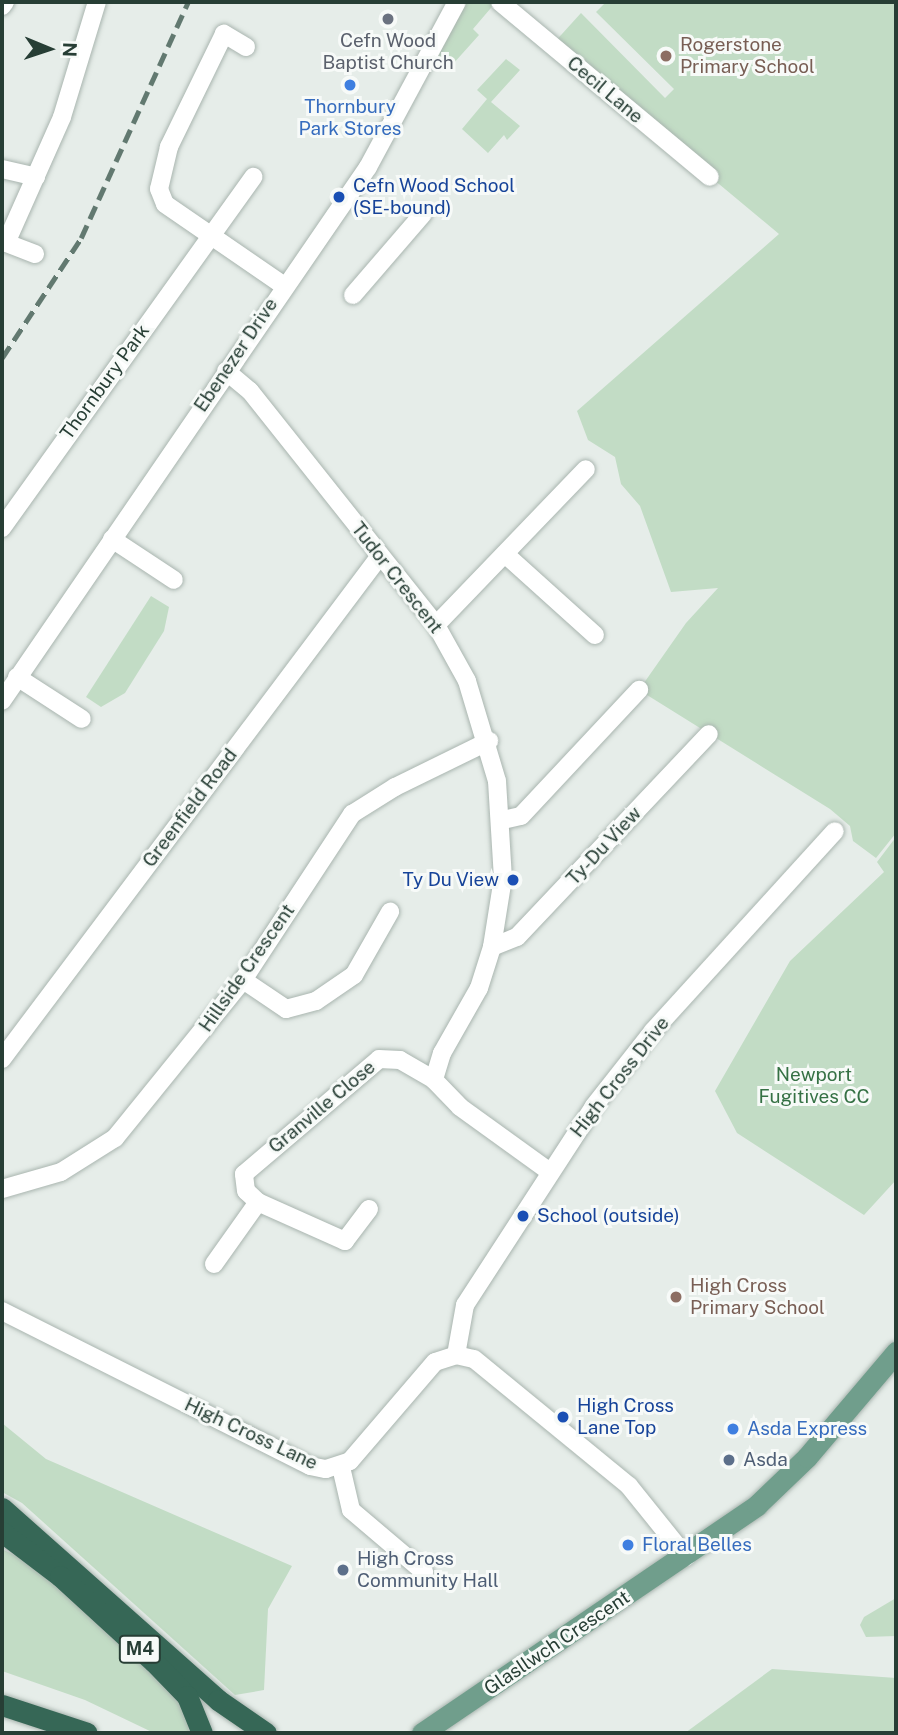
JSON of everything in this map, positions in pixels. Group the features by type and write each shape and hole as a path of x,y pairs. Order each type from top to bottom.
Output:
{"highway":[{"path":"2,1508 218,1700 266,1733"},
{"name":"M4","path":"2,1532 60,1576 154,1662 187,1696 202,1733"},
{"path":"2,1705 87,1733"}],"main road":[{"name":"Glasllwch Crescent","path":"422,1732 686,1557 782,1482 896,1352"}],"street":[{"path":"35,254 6,243 62,117 97,2"},
{"name":"Cecil Lane","path":"500,2 710,177"},
{"name":"Ebenezer Drive","path":"2,701 393,127 449,5"},
{"path":"246,47 224,34 159,173 164,204 283,285"},
{"path":"2,169 36,177"},
{"name":"Thornbury Park","path":"2,528 253,177"},
{"path":"354,295 423,215"},
{"name":"Tudor Crescent","path":"226,371 250,391 379,557 436,625 467,681 489,741 503,820 503,878 492,947 479,988 442,1053 434,1080"},
{"path":"436,625 586,469"},
{"path":"112,539 174,580"},
{"path":"505,554 595,635"},
{"name":"Greenfield Road","path":"2,1059 379,557"},
{"path":"17,677 82,719"},
{"path":"503,820 521,816 639,690"},
{"name":"Ty-Du View","path":"492,947 517,937 709,734"},
{"name":"Hillside Crescent","path":"2,1189 61,1171 115,1138 243,980 352,814 395,787 489,741"},
{"name":"High Cross Drive","path":"456,1355 465,1305 550,1172 653,1031 835,831"},
{"path":"243,980 286,1009 316,1001 354,975 390,912"},
{"name":"Granville Close","path":"258,1202 246,1191 244,1174 365,1068 390,1056 434,1080"},
{"path":"434,1080 460,1107 550,1172"},
{"path":"214,1264 258,1202 345,1241 369,1209"},
{"name":"High Cross Lane","path":"2,1311 310,1466 341,1467 368,1442 423,1371 456,1355"},
{"path":"456,1355 474,1359 496,1375 628,1486 686,1557"},
{"path":"341,1467 351,1510 424,1572"}],"green space":[{"path":"457,2 496,2 473,29 479,35 453,64 431,54"},
{"path":"606,2 896,2 896,833 876,858 853,841 850,826 830,809 639,690 686,623 718,588 671,592 640,506 621,484 615,457 588,440 577,411 779,234 552,45 581,13 665,98 674,89 596,12"},
{"path":"506,59 520,70 491,102 520,126 507,140 504,135 488,153 462,129 487,99 477,90"},
{"path":"151,596 169,607 164,631 125,693 101,707 86,697"},
{"name":"Newport Fugitives CC","path":"896,837 896,1180 864,1215 737,1133 715,1091 790,961 884,872 877,862"},
{"path":"2,1423 46,1459 292,1566 268,1609 264,1690 235,1695 22,1503 2,1492"},
{"path":"2,1549 24,1560 163,1677 187,1715 189,1733 154,1733 85,1700 2,1671"},
{"path":"896,1598 896,1636 866,1637 860,1625 864,1617"},
{"path":"772,1669 896,1678 896,1733 685,1733"}],"railway":[{"path":"2,358 81,238 188,2"}],"place":[{"name":"Cefn Wood Baptist Church","path":"388,19"},
{"name":"Rogerstone Primary School","path":"666,56"},
{"name":"Thornbury Park Stores","path":"350,85"},
{"name":"Cefn Wood School (SE-bound)","path":"339,197"},
{"name":"Ty Du View","path":"513,880"},
{"name":"School (outside)","path":"523,1216"},
{"name":"High Cross Primary School","path":"676,1297"},
{"name":"High Cross Lane Top","path":"563,1417"},
{"name":"Asda Express","path":"733,1429"},
{"name":"Asda","path":"729,1460"},
{"name":"Floral Belles","path":"628,1545"},
{"name":"High Cross Community Hall","path":"343,1570"}]}
